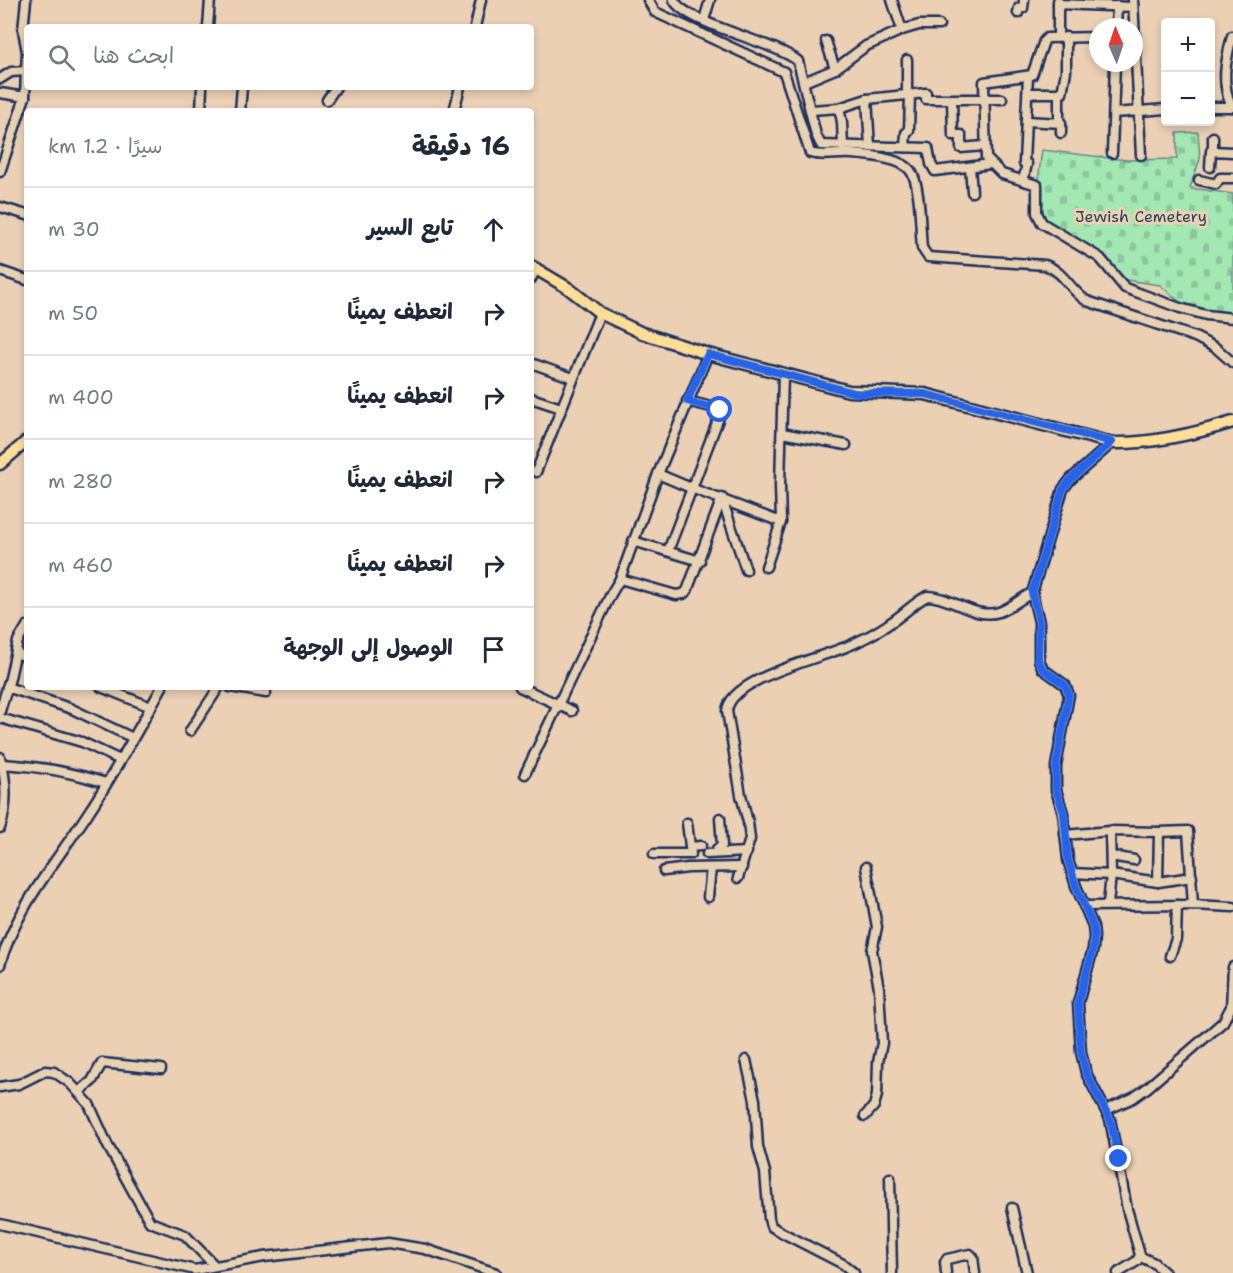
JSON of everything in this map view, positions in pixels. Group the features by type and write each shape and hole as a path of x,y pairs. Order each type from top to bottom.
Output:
{"main road":[{"path":"534,267 568,288 600,313 642,333 708,354 855,393 925,394 1112,442 1142,442 1169,438 1233,422"},
{"path":"0,464 24,444"}],"street":[{"path":"24,36 26,0"},
{"path":"207,24 210,0"},
{"path":"476,24 481,0"},
{"path":"648,0 655,12 784,72 810,153 822,156 849,154 867,156 907,167 915,181 922,248 925,255 931,258 1038,264 1050,267 1063,276 1078,295 1087,301 1195,337 1216,348 1233,363"},
{"path":"704,20 710,0"},
{"path":"892,0 902,30"},
{"path":"1018,13 1019,8 1023,8 1024,0"},
{"path":"677,2 704,20 790,55 800,64 820,143 824,146 928,148 935,171 992,164"},
{"path":"1028,93 1062,93 1066,71 1058,2 1117,6 1133,3 1141,155"},
{"path":"1116,18 1117,6"},
{"path":"804,82 835,69 866,46 902,30 919,25 939,24"},
{"path":"1215,107 1233,107 1227,95 1233,36"},
{"path":"1089,38 1062,37 1044,41 1032,75 985,81 983,100 986,158 1002,174 1037,185 1037,213 1042,223 1101,258 1125,288 1180,308 1206,315 1233,318"},
{"path":"826,41 835,69"},
{"path":"905,147 906,133 909,131 907,60"},
{"path":"0,79 11,72 24,71"},
{"path":"1112,153 1115,72"},
{"path":"1023,181 1027,164 1024,163 1028,76"},
{"path":"0,172 25,97 25,90"},
{"path":"201,108 202,90"},
{"path":"240,108 242,90"},
{"path":"327,100 334,90"},
{"path":"455,108 459,90"},
{"path":"0,93 25,97"},
{"path":"811,110 839,108 867,99 908,94 926,93 926,99 1002,99"},
{"path":"1059,93 1061,133"},
{"path":"867,99 870,147"},
{"path":"952,99 953,135 961,135 961,148 984,146"},
{"path":"839,108 843,147"},
{"path":"1114,113 1161,109"},
{"path":"1026,121 1059,122"},
{"path":"1210,167 1213,138"},
{"path":"1213,152 1233,152"},
{"path":"970,167 972,192"},
{"path":"1199,180 1216,184 1220,178 1233,178"},
{"path":"0,207 24,214"},
{"path":"0,271 24,278"},
{"path":"536,472 600,313"},
{"path":"525,774 620,579 658,474 708,354"},
{"path":"534,364 573,378"},
{"path":"766,567 781,522 783,374"},
{"path":"534,399 561,408"},
{"path":"668,551 721,412 715,408 687,401"},
{"path":"782,433 846,445"},
{"path":"1112,442 1063,489 1032,593 1039,622 1038,660 1043,669 1065,685 1069,695 1055,780 1058,800 1064,813 1068,860 1093,926 1095,940 1078,1003 1081,1052 1086,1073 1106,1110 1116,1140 1127,1209 1140,1257"},
{"path":"658,474 781,522"},
{"path":"620,579 676,595 687,591 722,498"},
{"path":"722,498 746,570"},
{"path":"633,541 700,561"},
{"path":"738,878 750,839 727,711 732,696 784,668 855,644 895,620 927,596 992,613 1002,611 1032,593"},
{"path":"0,711 18,641 24,632"},
{"path":"16,653 24,656"},
{"path":"7,687 72,709 133,738"},
{"path":"108,690 151,707"},
{"path":"0,965 8,941 22,912 106,783 151,707 158,690"},
{"path":"190,731 217,690"},
{"path":"248,690 266,693"},
{"path":"526,690 572,711"},
{"path":"0,718 82,742 120,760"},
{"path":"0,828 5,803 5,782 1,760 74,773 106,783"},
{"path":"717,853 717,849 722,846 720,818"},
{"path":"654,854 691,854 687,823"},
{"path":"1065,835 1110,831 1188,831 1193,904"},
{"path":"1108,904 1111,875 1110,831"},
{"path":"1158,882 1159,832"},
{"path":"690,847 701,846"},
{"path":"707,854 747,852"},
{"path":"1111,856 1134,860"},
{"path":"664,871 742,867"},
{"path":"865,1116 874,1106 882,1043 879,988 872,951 877,927 867,867"},
{"path":"708,897 711,868"},
{"path":"1072,873 1111,875 1158,882 1192,877"},
{"path":"1170,956 1176,939 1177,904"},
{"path":"1084,906 1193,904 1233,907"},
{"path":"1106,1110 1133,1098 1147,1088 1223,1022 1231,1006 1233,967"},
{"path":"746,1060 755,1100 758,1147 765,1172 771,1226 843,1264 854,1273"},
{"path":"79,1092 92,1080 102,1063 161,1069"},
{"path":"0,1086 19,1084 41,1072 48,1071 58,1074 79,1092 92,1109 108,1146 150,1222 185,1234 214,1265"},
{"path":"890,1178 892,1273"},
{"path":"1012,1208 1027,1273"},
{"path":"0,1224 190,1269 376,1243 398,1243 425,1249 496,1273"},
{"path":"946,1273 947,1259 970,1254 973,1257 975,1273"},
{"path":"1118,1273 1131,1266 1140,1257"},
{"path":"1140,1257 1154,1263 1165,1273"}],"green space":[{"name":"Jewish Cemetery","path":"1198,132 1200,159 1190,188 1233,194 1233,316 1187,308 1160,285 1126,280 1103,258 1040,217 1041,184 1038,181 1042,150 1127,160 1177,159 1177,133"}],"route":[{"path":"720,410 687,401 708,354 855,393 925,394 1112,442 1063,489 1032,593 1040,629 1038,660 1043,669 1065,685 1069,695 1056,766 1056,790 1064,813 1068,860 1093,926 1095,940 1078,1003 1081,1052 1086,1073 1110,1119 1119,1159"}]}
